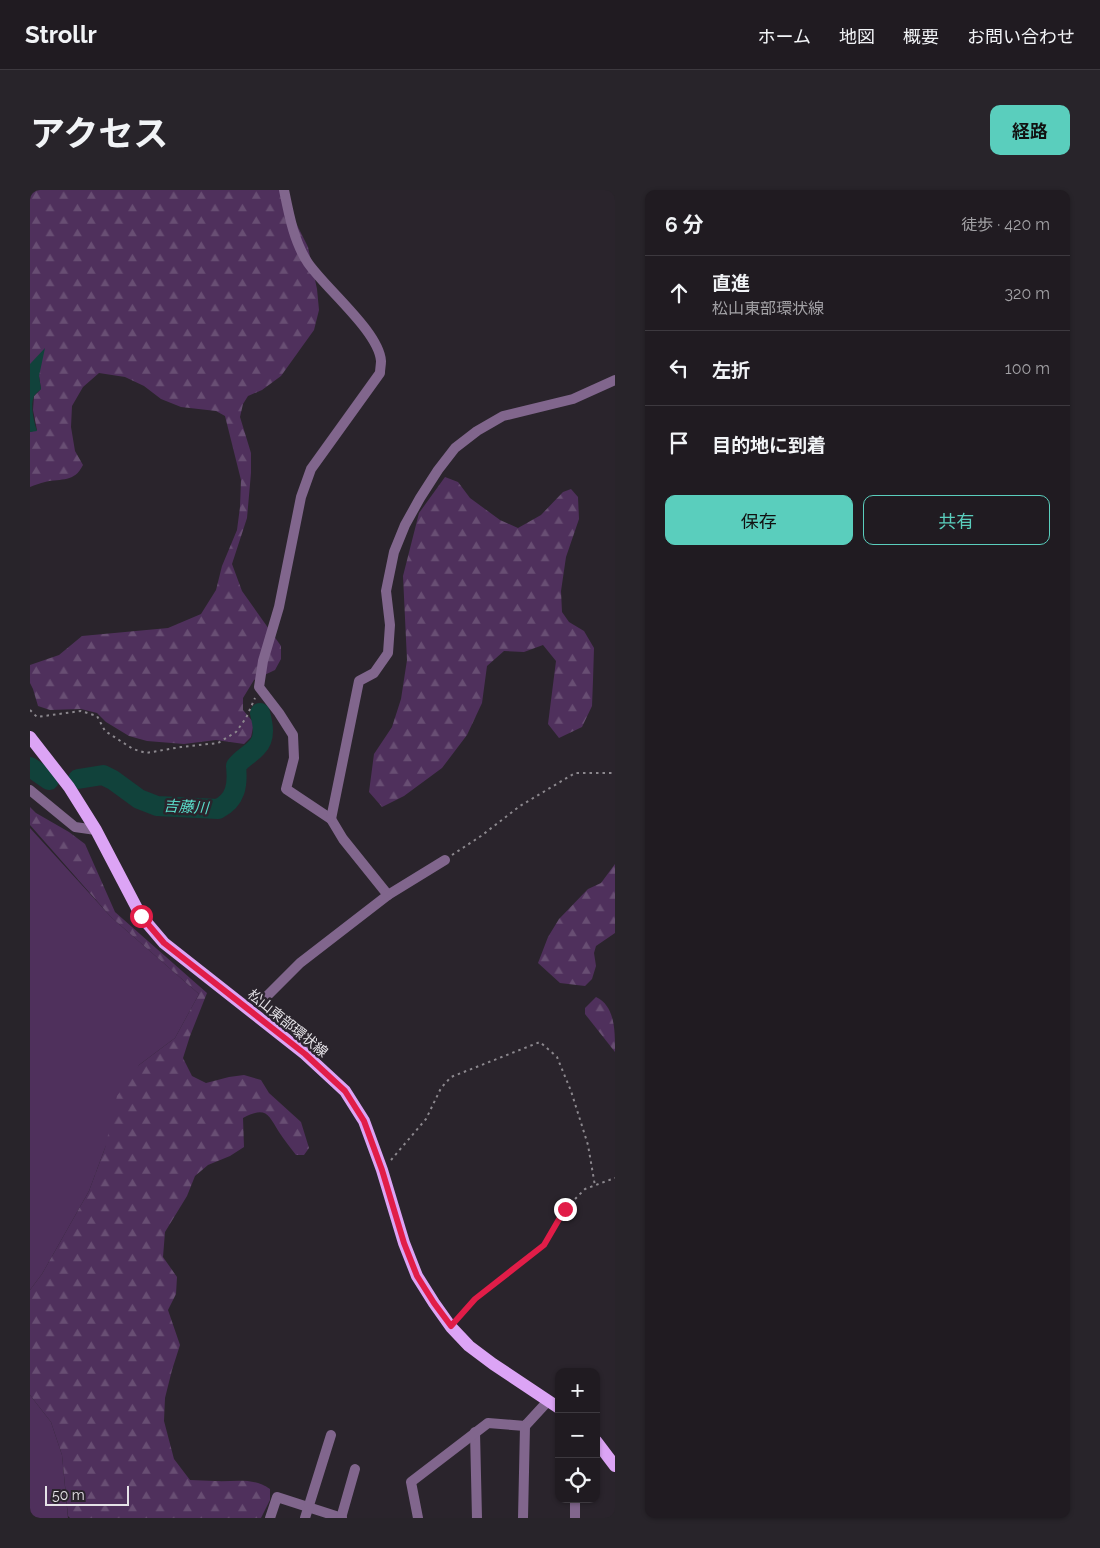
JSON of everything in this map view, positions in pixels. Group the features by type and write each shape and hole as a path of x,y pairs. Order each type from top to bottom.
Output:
{"main road":[{"name":"松山東部環状線","path":"30,737 69,787 96,830 141,916 164,943 305,1054 345,1091 364,1121 382,1170 404,1243 417,1276 451,1326 469,1346 554,1404"},
{"path":"600,1445 615,1466"}],"street":[{"path":"284,190 296,237 307,262 326,286 366,329 376,346 381,361 380,373 311,469 301,497 279,606 263,661 260,687 292,735 294,758 286,789 331,819 343,839 388,895"},
{"path":"331,819 359,681 374,674 388,653 390,625 386,591 394,552 405,524 438,470 455,448 477,431 503,416 573,400 615,380"},
{"path":"30,790 75,827 96,830"},
{"path":"305,1054 304,1036 262,1001 300,963 388,895 444,860"},
{"path":"418,1518 411,1482 488,1423 525,1426 554,1404"},
{"path":"524,1518 525,1426"},
{"path":"476,1432 477,1518"},
{"path":"305,1518 331,1435"},
{"path":"270,1518 277,1497 341,1518 355,1469"},
{"path":"575,1518 576,1503"}],"path":[{"path":"30,710 37,717 81,712 98,716 105,731 133,749 146,753 218,743 236,732 246,718 260,687"},
{"path":"444,860 481,836 520,806 575,773 615,773"},
{"path":"382,1170 426,1119 441,1088 451,1077 540,1042 557,1057 571,1091 588,1145 596,1186"},
{"path":"451,1326 475,1299 544,1245 565,1209 585,1189 615,1178"}],"green space":[{"path":"30,190 284,190 294,219 308,247 317,289 319,310 314,330 281,376 262,390 248,396 243,404 240,417 251,453 251,473 247,518 232,564 242,591 281,646 281,659 275,670 254,680 243,698 243,710 254,723 251,737 244,744 216,740 184,744 147,741 129,736 106,722 97,713 81,709 50,710 38,706 30,683 30,665 59,655 82,636 168,628 201,614 216,590 222,566 237,530 241,480 225,416 216,411 181,407 161,399 144,386 125,377 99,373 83,387 72,406 71,427 75,451 83,465 76,475 72,477 43,482 30,487 30,432 37,430 33,410 34,396 41,389 39,376 30,364"},
{"path":"445,477 458,482 470,498 500,520 518,528 541,515 563,492 571,489 578,497 579,519 566,557 561,591 562,612 569,622 584,631 594,648 592,706 582,727 559,738 548,724 556,661 543,645 524,652 504,651 487,666 482,703 467,735 442,768 404,796 382,807 369,792 374,754 392,727 401,699 407,660 403,576 419,513"},
{"path":"30,807 36,813 69,832 85,844 115,912 207,993 183,1058 192,1076 206,1083 244,1075 261,1080 269,1093 301,1122 309,1148 304,1155 296,1155 269,1116 262,1112 243,1118 244,1147 230,1156 208,1165 195,1176 187,1196 165,1232 163,1257 177,1277 176,1294 168,1310 180,1345 165,1398 164,1421 174,1459 190,1480 250,1481 270,1489 270,1500 261,1518 70,1518 68,1516 62,1455 51,1422 30,1395 30,1290 42,1274 89,1191 105,1148 117,1096 139,1065 175,1038 199,994 111,917 30,825"},
{"path":"30,828 111,917 199,994 175,1038 139,1065 89,1191 42,1274 30,1290"},
{"path":"615,864 615,933 596,946 594,953 596,966 592,979 585,986 560,983 538,963 548,937 559,919 588,889 601,883"},
{"path":"596,997 607,1006 613,1020 615,1052 585,1014 585,1008"},
{"path":"30,1395 51,1422 62,1455 68,1518 30,1518"}],"shaded area":[{"path":"45,348 39,376 41,389 34,396 32,404 37,431 30,432 30,364"}],"waterway":[{"name":"吉藤川","path":"78,779 103,775 139,799 157,806 218,809 229,801 232,796 237,779 236,766 254,750 262,739 263,726 260,713"},
{"name":"吉藤川","path":"30,767 49,780"}],"route":[{"path":"141,916 164,943 305,1054 345,1091 364,1121 382,1170 404,1243 417,1276 451,1326 475,1299 544,1245 565,1209"}]}
